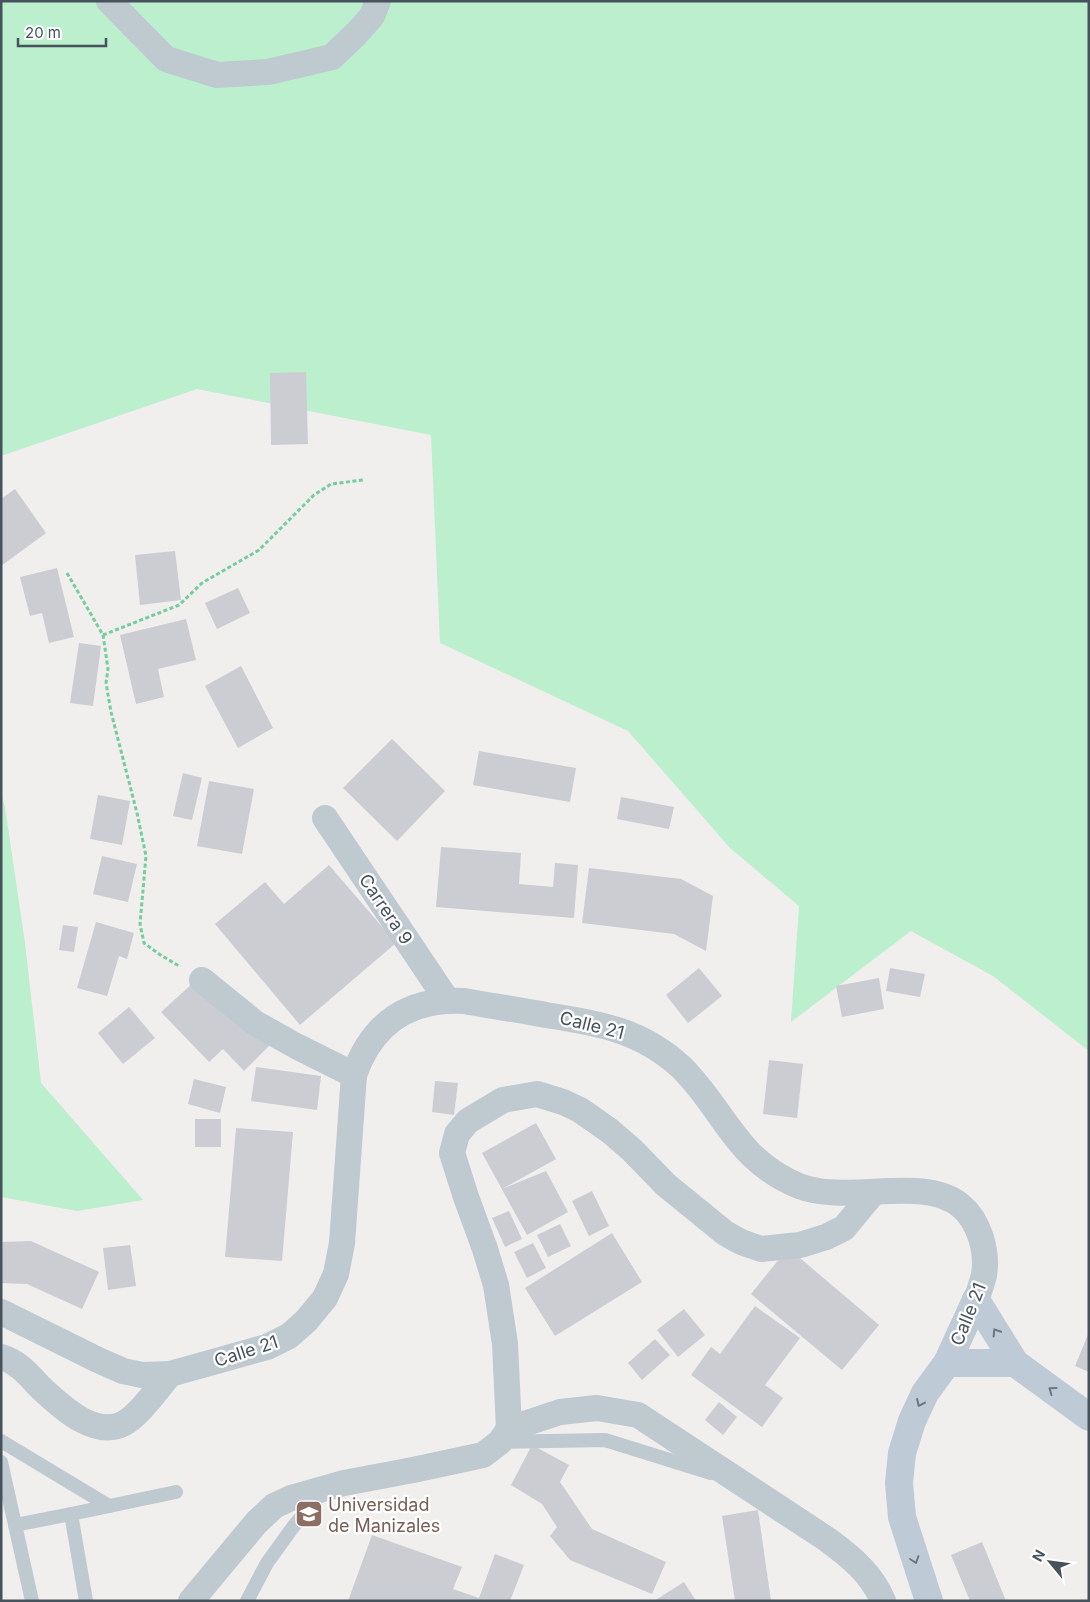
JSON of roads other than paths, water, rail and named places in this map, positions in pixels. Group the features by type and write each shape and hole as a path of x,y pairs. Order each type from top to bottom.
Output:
{"main road":[{"name":"Calle 21","path":"929,1601 902,1518 900,1483 902,1453 912,1421 925,1393 948,1363 976,1300"},
{"path":"976,1300 1015,1363 1089,1417"},
{"path":"948,1363 1015,1363"}],"street":[{"path":"109,1 166,59 217,75 268,72 332,57 358,33 375,8"},
{"name":"Carrera 9","path":"325,818 447,1000"},
{"path":"202,980 255,1023 354,1076"},
{"name":"Calle 21","path":"1,1312 98,1360 124,1371 142,1375 170,1374 267,1348 289,1336 306,1322 325,1298 336,1274 342,1243 354,1076 360,1058 370,1041 387,1022 423,1004 447,1000 464,1001 595,1022 619,1029 636,1037 663,1052 682,1068 735,1138 754,1159 776,1175 801,1186 828,1193 927,1191 946,1197 960,1206 972,1219 984,1249 984,1274 976,1300"},
{"path":"504,1436 505,1344 496,1285 452,1153 457,1134 468,1121 503,1100 537,1094 563,1102 580,1110 610,1131 632,1150 666,1186 725,1233 761,1249 800,1245 826,1237 844,1228 872,1193"},
{"path":"1,1357 12,1360 63,1407 78,1418 91,1425 103,1427 116,1426 129,1421 170,1374"},
{"path":"191,1601 256,1523 274,1506 291,1498 326,1487 483,1455 504,1436 560,1412 597,1408 638,1415 746,1484 852,1558 869,1576 882,1601"}],"lane":[{"path":"1,1441 109,1506"},
{"path":"1,1462 32,1601"},
{"path":"247,1601 278,1546 326,1487"},
{"path":"15,1525 176,1492"},
{"path":"70,1514 86,1601"}],"place":[{"name":"Universidad de Manizales","path":"309,1514"}]}
